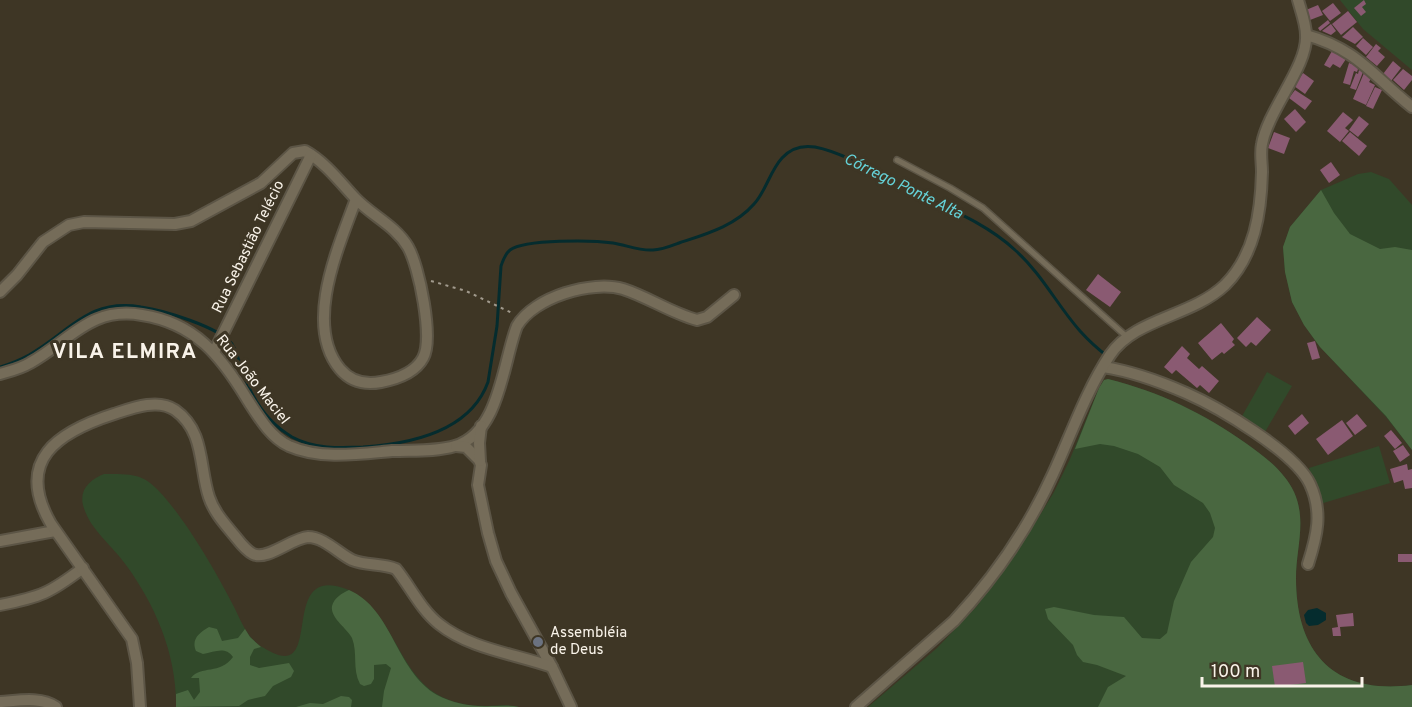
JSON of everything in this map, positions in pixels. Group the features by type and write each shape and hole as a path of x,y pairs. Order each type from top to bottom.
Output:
{"street":[{"path":"856,707 954,621 1007,554 1046,488 1094,381 1112,351 1136,331 1192,308 1211,296 1227,282 1243,261 1254,238 1257,225 1262,145 1265,132 1302,55 1306,35 1298,0"},
{"path":"1306,35 1327,41 1351,54 1412,107"},
{"path":"0,292 17,275 43,242 69,225 84,222 175,224 191,221 261,183 293,153 302,151 311,155 356,199 387,222 404,240 413,258 427,335 424,357 410,372 392,380 367,383 354,381 333,359 326,331 325,309 331,271 356,199"},
{"name":"Rua Sebastião Telécio","path":"214,352 311,155"},
{"path":"455,446 470,439 481,426 498,394 515,332 522,318 542,302 556,296 604,287 627,291 697,320 706,317 734,295"},
{"name":"Rua João Maciel","path":"0,374 28,364 88,322 114,314 143,315 169,322 192,333 214,352 263,424 286,445 311,452 336,454 455,446"},
{"path":"1103,367 1126,372 1186,393 1242,425 1289,458 1304,473 1310,483 1316,503 1318,531 1308,564"},
{"path":"140,707 137,663 132,639 55,531 44,511 39,488 40,466 50,448 63,436 102,418 141,406 170,407 184,419 196,438 202,455 207,491 215,510 249,551 260,556 301,538 320,539 359,563 388,565 396,569 438,623 455,634 552,667"},
{"path":"481,426 479,443 481,465 478,485 496,561 571,707"},
{"path":"455,446 469,449 476,455 481,465"},
{"path":"0,541 55,531"},
{"path":"0,605 51,592 83,568"},
{"path":"0,702 41,701 56,707"}],"lane":[{"path":"897,160 983,208 1127,337"}],"path":[{"path":"418,277 466,291 522,318"}],"green space":[{"path":"1340,0 1412,0 1412,70 1363,29"},
{"path":"1371,172 1389,179 1412,205 1412,450 1386,417 1320,347 1304,325 1292,302 1285,272 1283,247 1290,227 1321,190 1358,174"},
{"path":"1321,190 1334,213 1350,234 1380,249 1395,247 1412,250 1412,450 1386,416 1320,347 1304,325 1292,302 1285,272 1283,247 1290,227"},
{"path":"1267,372 1292,386 1265,432 1241,418"},
{"path":"1108,379 1145,390 1197,413 1247,444 1280,471 1294,492 1300,513 1296,567 1298,605 1303,628 1312,647 1325,663 1341,675 1361,683 1385,686 1412,685 1412,707 868,707 937,648 977,606 1054,492 1099,388 1104,380"},
{"path":"1108,379 1145,390 1197,413 1247,444 1280,471 1294,492 1300,513 1296,567 1298,605 1303,628 1312,647 1325,663 1341,675 1361,683 1385,686 1412,685 1412,707 1098,707 1108,687 1126,676 1083,662 1073,645 1048,619 1045,609 1054,607 1094,615 1124,617 1142,638 1160,639 1167,633 1174,601 1191,562 1213,537 1215,528 1210,513 1203,503 1174,485 1160,467 1138,454 1100,444 1075,449 1099,388 1104,380"},
{"path":"1379,446 1390,483 1320,504 1309,468"},
{"path":"104,474 129,475 144,479 168,501 206,556 245,629 264,648 282,656 293,653 299,642 310,596 319,587 336,586 354,593 368,603 380,617 409,666 435,693 467,705 519,707 176,707 169,650 155,614 137,581 90,522 83,505 84,489"},
{"path":"349,590 364,599 375,611 412,671 437,695 450,701 470,705 519,707 382,707 391,668 386,664 374,665 374,679 371,684 364,686 360,684 356,673 352,638 336,619 332,610 336,598"},
{"path":"209,627 217,629 222,641 238,638 245,629 261,647 254,649 250,657 250,665 259,668 289,663 294,671 291,677 273,686 265,696 248,700 239,706 176,707 176,694 188,690 194,700 200,692 199,678 191,678 195,674 222,666 233,657 223,651 203,654 196,651 195,640"},
{"path":"341,696 352,700 351,707 296,707 310,703 323,704"}],"water":[{"path":"1317,608 1326,613 1326,620 1318,625 1309,626 1304,615 1308,610"}],"building":[{"path":"1364,0 1366,4 1362,7 1366,12 1361,16 1354,8"},
{"path":"1333,3 1341,13 1330,21 1322,11"},
{"path":"1318,5 1323,15 1310,20 1306,10"},
{"path":"1348,11 1357,22 1341,35 1332,24"},
{"path":"1328,20 1330,23 1320,31 1318,28"},
{"path":"1331,24 1336,31 1331,35 1322,31"},
{"path":"1353,27 1363,37 1355,44 1342,37"},
{"path":"1363,38 1373,47 1366,55 1356,46"},
{"path":"1376,44 1381,48 1378,51 1385,57 1377,66 1366,57"},
{"path":"1332,51 1346,59 1340,68 1333,64 1330,68 1324,65"},
{"path":"1393,61 1401,68 1391,81 1383,74"},
{"path":"1349,63 1359,66 1357,72 1354,71 1350,85 1343,83"},
{"path":"1403,69 1412,76 1412,80 1404,90 1393,80"},
{"path":"1359,70 1363,72 1356,90 1350,88"},
{"path":"1303,73 1314,81 1305,94 1294,86"},
{"path":"1364,73 1372,77 1369,82 1375,85 1366,105 1353,99"},
{"path":"1375,87 1382,90 1373,109 1366,106"},
{"path":"1295,90 1312,101 1305,110 1289,98"},
{"path":"1295,109 1306,122 1296,132 1284,119"},
{"path":"1343,112 1353,120 1345,128 1349,131 1340,142 1327,131"},
{"path":"1359,116 1369,124 1358,137 1349,130"},
{"path":"1274,132 1290,138 1284,154 1268,148"},
{"path":"1350,132 1367,146 1359,156 1342,141"},
{"path":"1331,162 1340,175 1329,183 1320,170"},
{"path":"1098,274 1121,292 1110,307 1086,290"},
{"path":"1257,317 1271,330 1256,346 1251,342 1246,347 1237,338"},
{"path":"1221,323 1234,339 1232,342 1235,345 1212,360 1198,343"},
{"path":"1315,341 1320,358 1312,360 1307,343"},
{"path":"1182,346 1190,354 1187,358 1199,369 1202,366 1219,381 1209,393 1200,385 1197,388 1176,370 1172,374 1164,367"},
{"path":"1302,414 1309,423 1295,435 1288,426"},
{"path":"1357,414 1367,426 1355,435 1346,423"},
{"path":"1342,420 1353,436 1328,455 1316,439"},
{"path":"1391,430 1402,443 1395,449 1384,436"},
{"path":"1403,445 1410,455 1400,462 1393,451"},
{"path":"1407,464 1408,470 1412,469 1412,488 1405,489 1403,480 1394,483 1390,469"},
{"path":"1398,554 1412,554 1412,562 1398,562"},
{"path":"1353,613 1354,626 1340,627 1341,636 1333,636 1332,628 1338,627 1336,615"},
{"path":"1303,662 1306,683 1275,687 1272,666"}],"waterway":[{"name":"Córrego Ponte Alta","path":"0,367 29,355 93,312 107,307 141,307 190,320 215,331 232,344 250,390 261,408 274,424 292,437 309,444 327,447 345,448 400,443 453,424 479,399 488,382 497,326 501,266 505,255 510,250 518,246 544,242 576,241 613,243 643,250 666,248 720,228 738,218 758,199 782,158 793,150 806,146 827,150 851,160 991,231 1025,259 1080,331 1107,356"}],"place":[{"name":"Assembléia de Deus","path":"538,642"}],"district":[{"name":"VILA ELMIRA","path":"125,352"}]}
